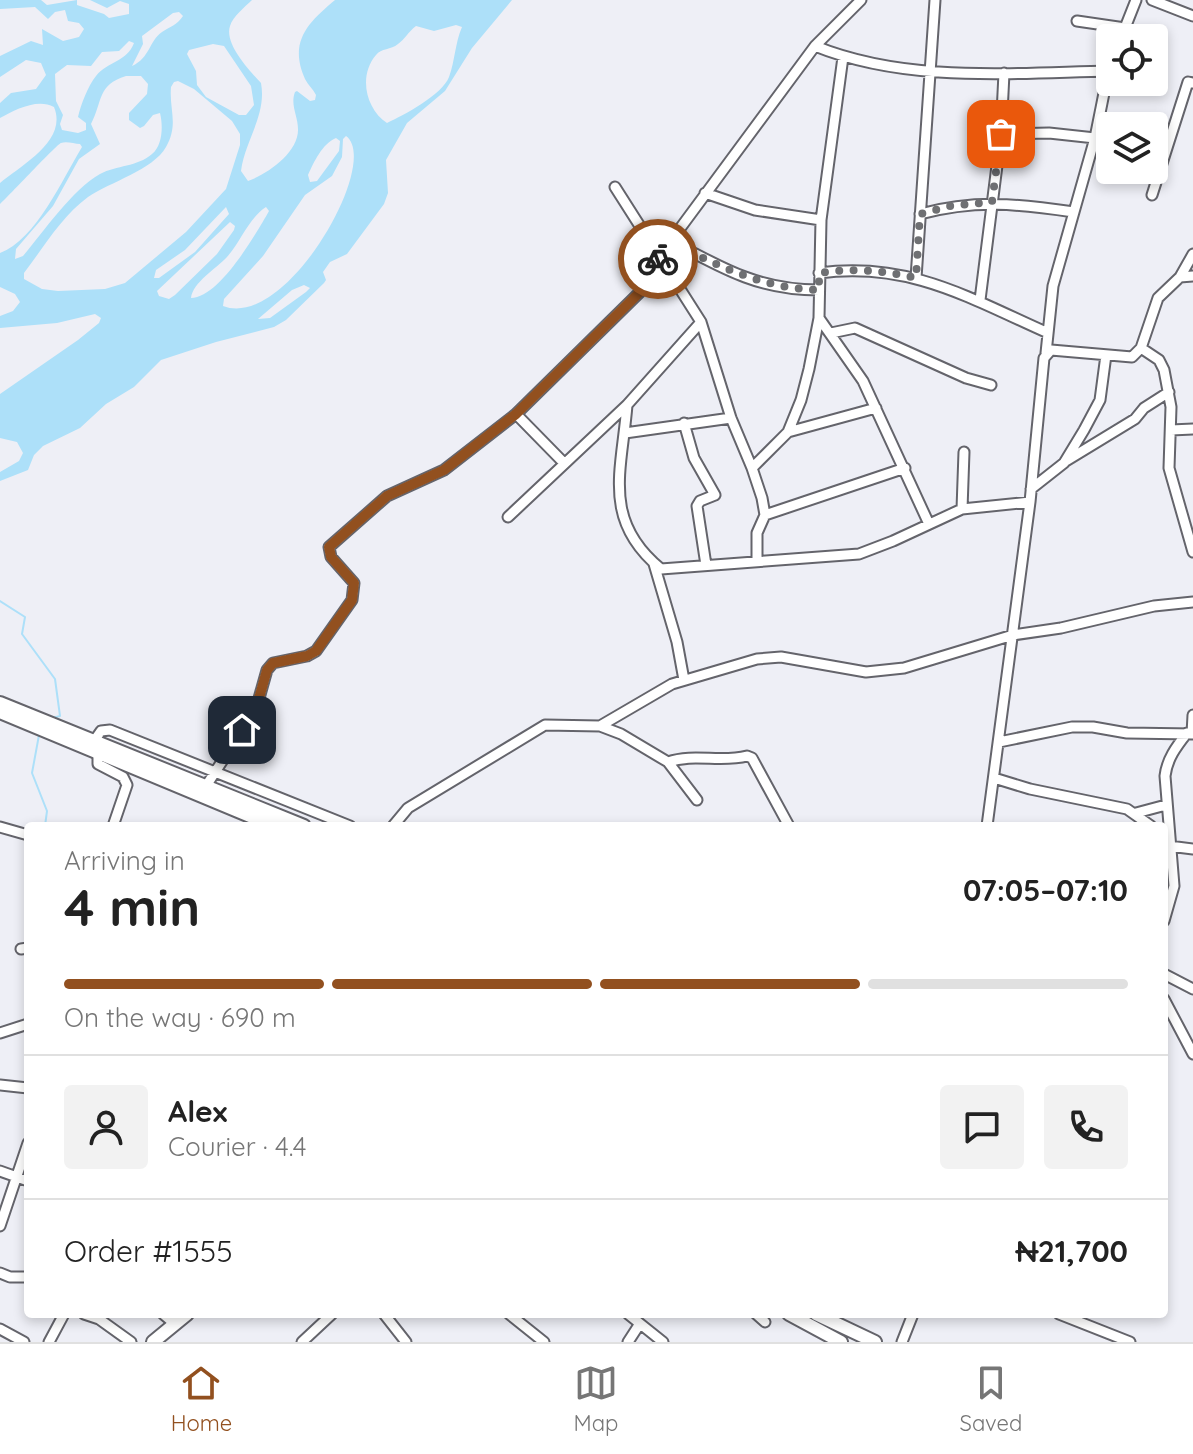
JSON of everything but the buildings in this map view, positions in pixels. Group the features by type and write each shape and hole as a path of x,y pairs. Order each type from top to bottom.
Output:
{"main road":[{"path":"0,703 265,822"},
{"path":"0,712 206,786 294,822"},
{"path":"153,1342 182,1318"},
{"path":"162,1342 190,1318"},
{"path":"796,1318 841,1342"},
{"path":"824,1318 875,1342"}],"street":[{"path":"206,786 256,709 267,670 273,663 316,651 352,600 354,583 331,557 329,547 387,496 444,470 516,414 639,293 670,242 815,46 861,0"},
{"path":"916,278 935,0"},
{"path":"1127,24 1136,0"},
{"path":"1152,0 1193,16"},
{"path":"1077,21 1096,26"},
{"path":"815,46 843,57 930,71 1004,73 1096,69"},
{"path":"752,468 788,432 801,400 819,318 821,220 843,57"},
{"path":"980,300 1001,134 1004,73"},
{"path":"1152,195 1188,82 1193,83"},
{"path":"988,822 1030,502 1053,286 1095,138 1104,96"},
{"path":"1001,134 1049,133 1095,138"},
{"path":"615,187 701,322 731,418 752,468 765,515 757,533 757,561"},
{"path":"705,193 755,210 821,220"},
{"path":"920,214 950,206 992,202 1074,212"},
{"path":"645,235 670,242 756,281 799,290 819,290"},
{"path":"1046,353 1051,350 1132,357 1141,348 1158,298 1180,277 1193,254"},
{"path":"819,273 865,269 916,278 980,300 1048,333"},
{"path":"1180,277 1193,276"},
{"path":"819,318 863,381 929,524"},
{"path":"508,517 627,405 701,322"},
{"path":"831,333 855,328 966,378 991,385"},
{"path":"1141,348 1159,360 1164,370 1169,392 1171,430 1169,468 1193,552"},
{"path":"1064,463 1100,400 1106,355"},
{"path":"1031,489 1064,463 1135,419 1144,408 1169,392"},
{"path":"627,405 619,510 637,544 661,569 859,554 962,509 1030,502"},
{"path":"788,432 876,408"},
{"path":"516,414 564,463"},
{"path":"625,433 731,418"},
{"path":"684,423 694,458 715,495 700,501 697,506 706,565"},
{"path":"1171,430 1193,429"},
{"path":"962,509 964,452"},
{"path":"765,515 905,468"},
{"path":"654,564 677,642 684,680"},
{"path":"600,726 668,686 757,659 781,657 866,672 904,668 1013,635 1061,628 1154,606 1193,602"},
{"path":"1166,822 1167,766 1191,734 1193,715"},
{"path":"396,822 408,808 542,727 600,726 621,734 668,762 697,800"},
{"path":"999,742 1072,727 1127,733 1191,734"},
{"path":"114,822 127,785 123,777 98,764 96,747 101,731 110,730 340,822"},
{"path":"668,762 681,757 752,758 787,822"},
{"path":"994,778 1136,813 1146,822"},
{"path":"1136,813 1166,805"},
{"path":"0,827 24,834"},
{"path":"1168,842 1193,849"},
{"path":"1168,863 1174,886 1168,907"},
{"path":"1168,976 1193,989"},
{"path":"1168,1007 1193,1054"},
{"path":"0,1033 24,1025"},
{"path":"0,1085 24,1088"},
{"path":"0,1226 24,1154"},
{"path":"0,1171 24,1180"},
{"path":"0,1273 24,1277"},
{"path":"49,1342 62,1318"},
{"path":"96,1318 131,1342"},
{"path":"168,1318 175,1324"},
{"path":"302,1342 328,1318"},
{"path":"387,1318 406,1342"},
{"path":"514,1318 544,1342"},
{"path":"632,1318 663,1342"},
{"path":"760,1318 765,1322"},
{"path":"902,1342 911,1318"},
{"path":"1069,1318 1130,1342"},
{"path":"628,1342 639,1325"},
{"path":"0,1329 24,1342"}],"water":[{"path":"0,0 41,0 47,5 77,0 77,5 109,18 129,14 129,4 120,1 107,8 90,0 252,0 234,19 229,33 239,57 261,83 261,106 241,171 248,181 281,161 297,138 295,92 310,101 315,100 316,95 300,66 300,43 317,16 335,0 512,0 472,48 445,91 407,123 386,160 388,193 384,204 347,254 330,262 323,272 324,283 286,320 274,327 161,360 134,387 106,404 80,428 43,446 34,455 28,470 0,481 0,472 19,461 23,453 17,442 0,438 0,394 78,340 101,318 95,314 57,323 0,328 0,316 13,311 20,302 15,294 0,287 0,253 13,246 37,222 82,147 80,144 61,143 0,204 0,183 49,141 57,119 54,107 40,104 26,106 0,118 0,103 11,93 36,89 46,75 41,63 26,60 0,77 0,56 31,41 43,45 42,29 63,41 79,37 84,29 79,23 68,21 65,10 55,12 48,19 35,7 0,9","holes":["179,12 183,16 162,32 142,59 132,66 143,44 142,36 173,13","456,25 462,27 451,71 439,91 387,123 370,101 367,73 378,53 398,44 416,26 434,31","129,41 134,43 127,54 101,71 90,85 78,117 86,123 86,130 78,133 62,130 63,115 56,101 55,74 67,65 91,66 102,52 119,51","213,44 224,46 251,86 254,105 246,115 239,115 206,97 197,85 196,71 187,54 189,50","126,76 141,76 148,84 147,94 129,113 129,120 140,128 153,115 160,113 162,129 156,150 146,158 106,171 90,181 59,212 23,256 15,259 16,249 53,206 79,159 100,144 91,124 105,89","178,81 194,89 232,121 240,134 240,145 226,189 186,232 125,283 105,289 58,291 42,289 24,279 24,273 78,205 160,155 172,131 171,87","346,136 354,152 351,177 340,208 322,240 299,270 274,294 248,307 223,306 224,299 263,256 305,195 332,176 342,157","336,138 340,141 339,151 317,181 310,182 308,175 323,149","226,207 229,214 195,252 159,278 154,278 156,270 185,250","266,207 269,211 225,277 202,295 191,298 196,287 227,257 250,223","230,222 235,226 217,254 169,299 159,296 157,291","304,285 310,288 270,318 258,319 292,290"]}],"waterway":[{"path":"0,601 25,617 22,634 55,679 60,716 52,718"},
{"path":"39,735 32,773 47,811 46,822"}],"way so far":[{"path":"658,259 670,242 743,277 799,290 819,290 819,273 852,269 893,272 916,278 920,214 950,206 992,202 1001,134"}],"route":[{"path":"242,730 256,709 267,670 273,663 316,651 352,600 354,583 331,557 329,547 387,496 444,470 516,414 639,293 658,259"}]}
